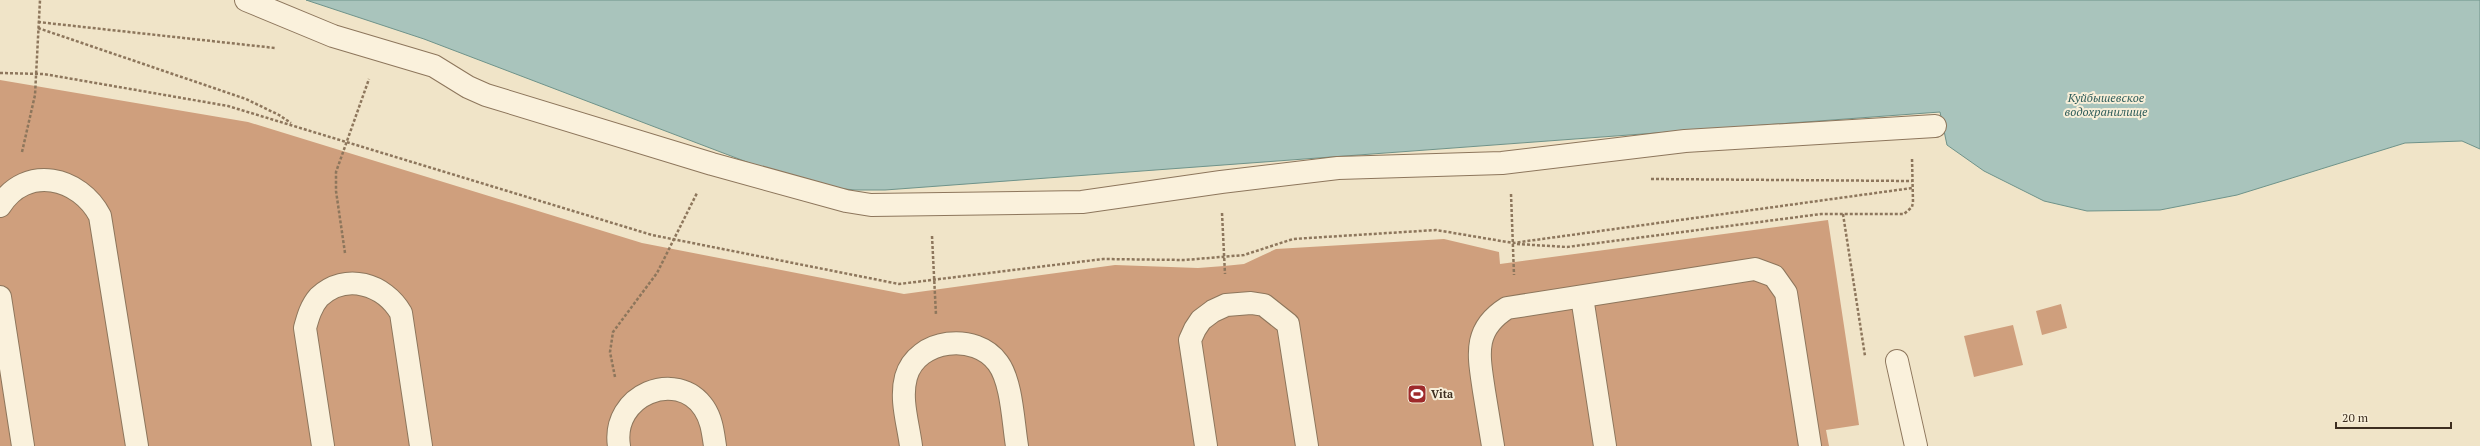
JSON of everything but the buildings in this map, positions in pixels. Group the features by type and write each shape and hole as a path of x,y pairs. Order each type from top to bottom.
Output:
{"street":[{"path":"246,0 327,34 434,66 468,87 486,95 712,164 846,201 871,205 1082,202 1221,182 1338,168 1502,163 1685,141 1935,126"},
{"path":"6,199 25,184 48,180 66,183 81,191 94,203 100,216 137,446"},
{"path":"1493,446 1478,354 1484,331 1498,314 1507,308 1755,270 1774,276 1786,293 1810,446"},
{"path":"322,446 304,328 310,311 319,297 335,287 350,283 374,287 388,295 401,313 421,446"},
{"path":"0,297 23,446"},
{"path":"1582,297 1605,446"},
{"path":"1206,446 1190,340 1201,320 1213,311 1226,305 1251,303 1264,305 1277,313 1288,324 1307,446"},
{"path":"911,446 903,392 907,375 914,362 924,353 937,346 954,342 970,344 987,352 998,362 1006,376 1017,446"},
{"path":"1898,369 1916,446"},
{"path":"619,446 617,435 622,417 639,397 654,391 674,390 693,397 704,407 711,421 715,446"}],"path":[{"path":"6,199 32,111 40,0"},
{"path":"38,22 276,48"},
{"path":"38,28 246,99 279,115 293,125"},
{"path":"350,283 336,192 336,172 371,75"},
{"path":"1513,243 1556,248 1815,214 1904,214 1912,207 1912,128"},
{"path":"1644,179 1912,181"},
{"path":"622,417 610,352 614,332 657,273 700,187"},
{"path":"1511,192 1514,263"},
{"path":"1222,210 1224,266"},
{"path":"1843,214 1868,371 1873,377 1880,380 1898,369"},
{"path":"932,233 934,289"}],"water":[{"name":"Куйбышевское водохранилище","path":"306,0 2480,0 2480,149 2462,141 2405,143 2237,195 2160,210 2087,211 2044,201 1984,171 1947,145 1940,112 885,190 855,190 824,187 794,180 424,39"}],"place":[{"name":"Vita","path":"1417,394"}]}
